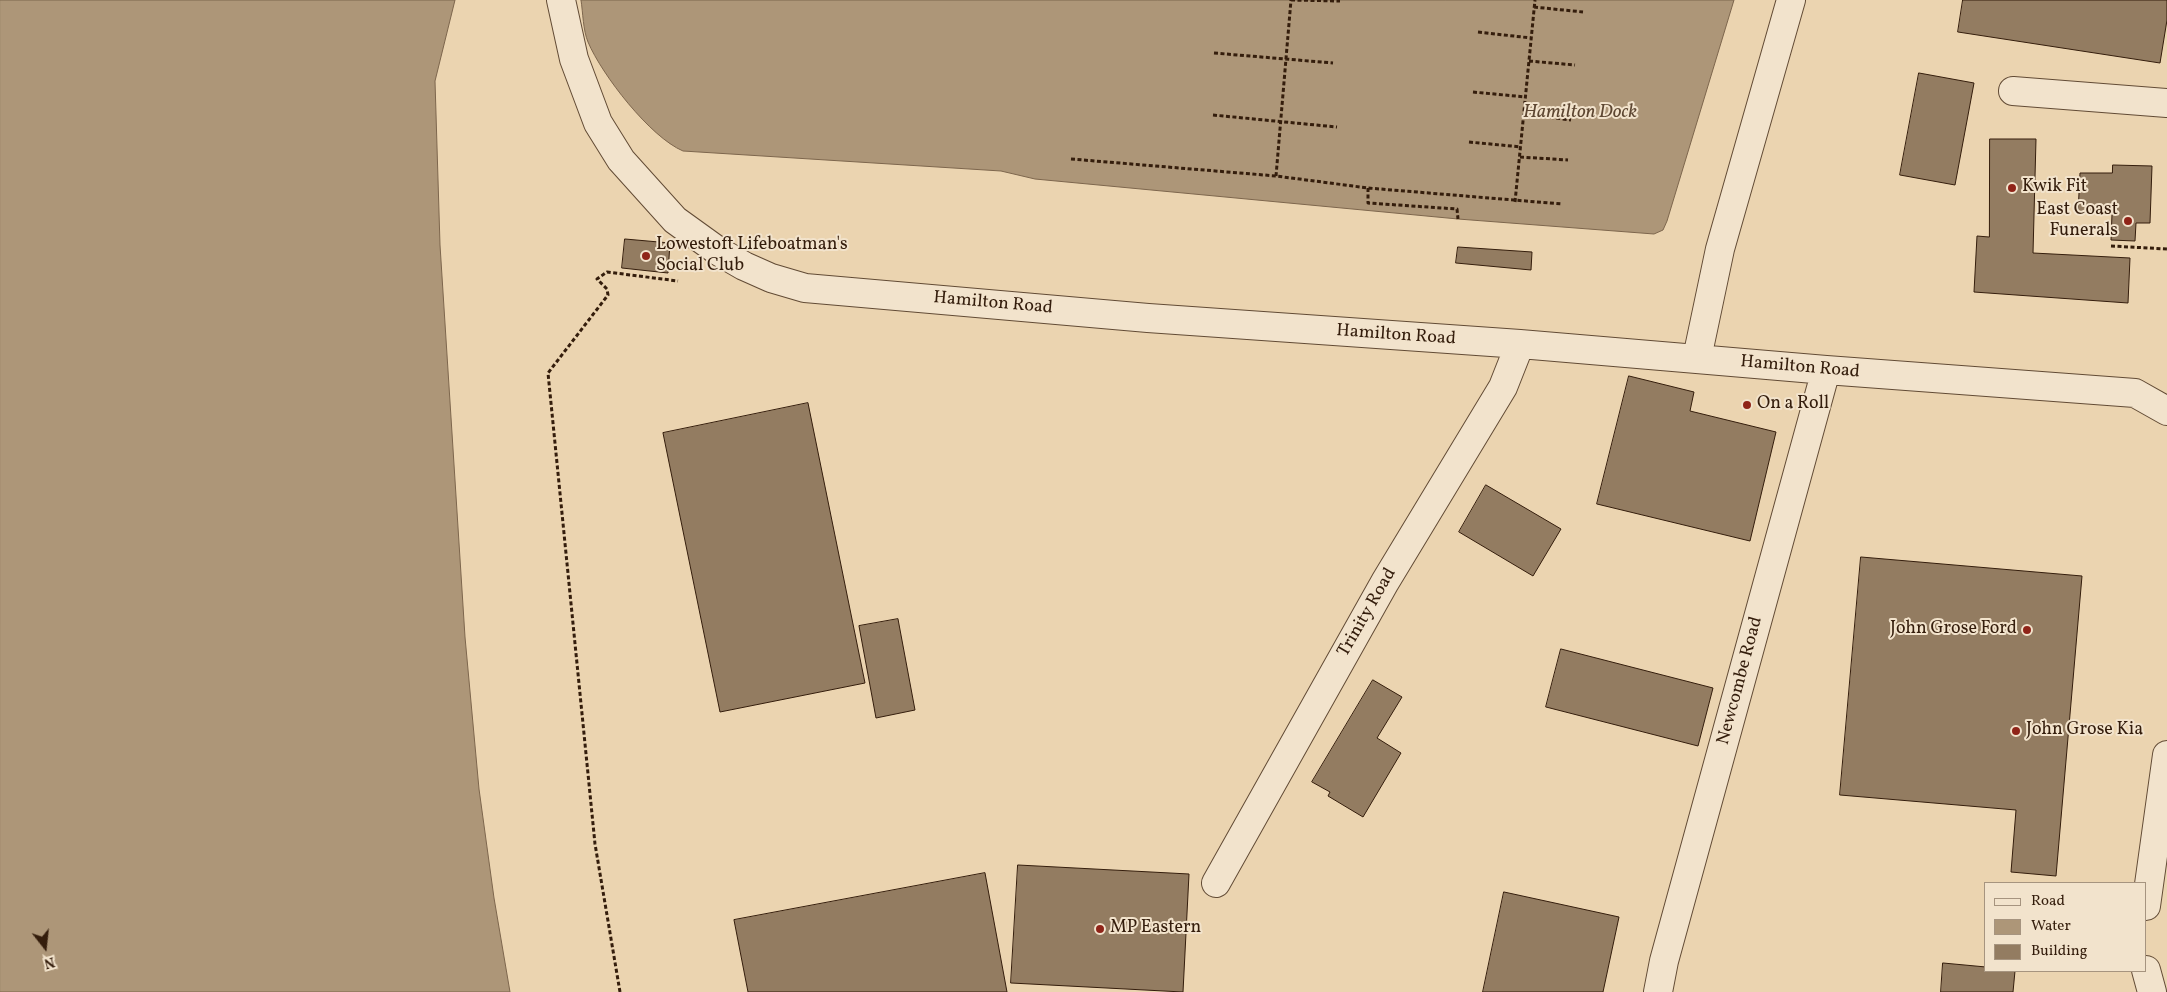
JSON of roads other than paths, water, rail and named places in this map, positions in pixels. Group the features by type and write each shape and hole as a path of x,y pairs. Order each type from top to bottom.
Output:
{"street":[{"name":"Hamilton Road","path":"561,0 574,60 598,123 620,160 675,220 718,250 744,266 771,278 805,288 1148,318 1520,344 1826,370 2135,392 2165,404"},
{"path":"1696,358 1720,249 1791,0"},
{"path":"2013,91 2167,103"},
{"name":"Trinity Road","path":"1216,883 1385,582 1503,387 1520,344"},
{"name":"Newcombe Road","path":"1658,992 1664,961 1826,370"},
{"path":"2147,899 2167,755"},
{"path":"2134,992 2137,972"},
{"path":"2147,972 2152,992"}],"water":[{"path":"0,0 455,0 435,81 440,245 465,637 479,789 494,898 510,992 0,992"},
{"name":"Hamilton Dock","path":"581,0 1734,0 1667,221 1663,230 1654,234 1458,219 1035,179 1001,171 683,151 670,144 642,119 628,104 604,71 586,37"}],"place":[{"name":"Kwik Fit","path":"2012,188"},
{"name":"East Coast Funerals","path":"2128,221"},
{"name":"Lowestoft Lifeboatman's Social Club","path":"646,256"},
{"name":"On a Roll","path":"1747,405"},
{"name":"John Grose Ford","path":"2027,630"},
{"name":"John Grose Kia","path":"2016,731"},
{"name":"MP Eastern","path":"1100,929"}]}
